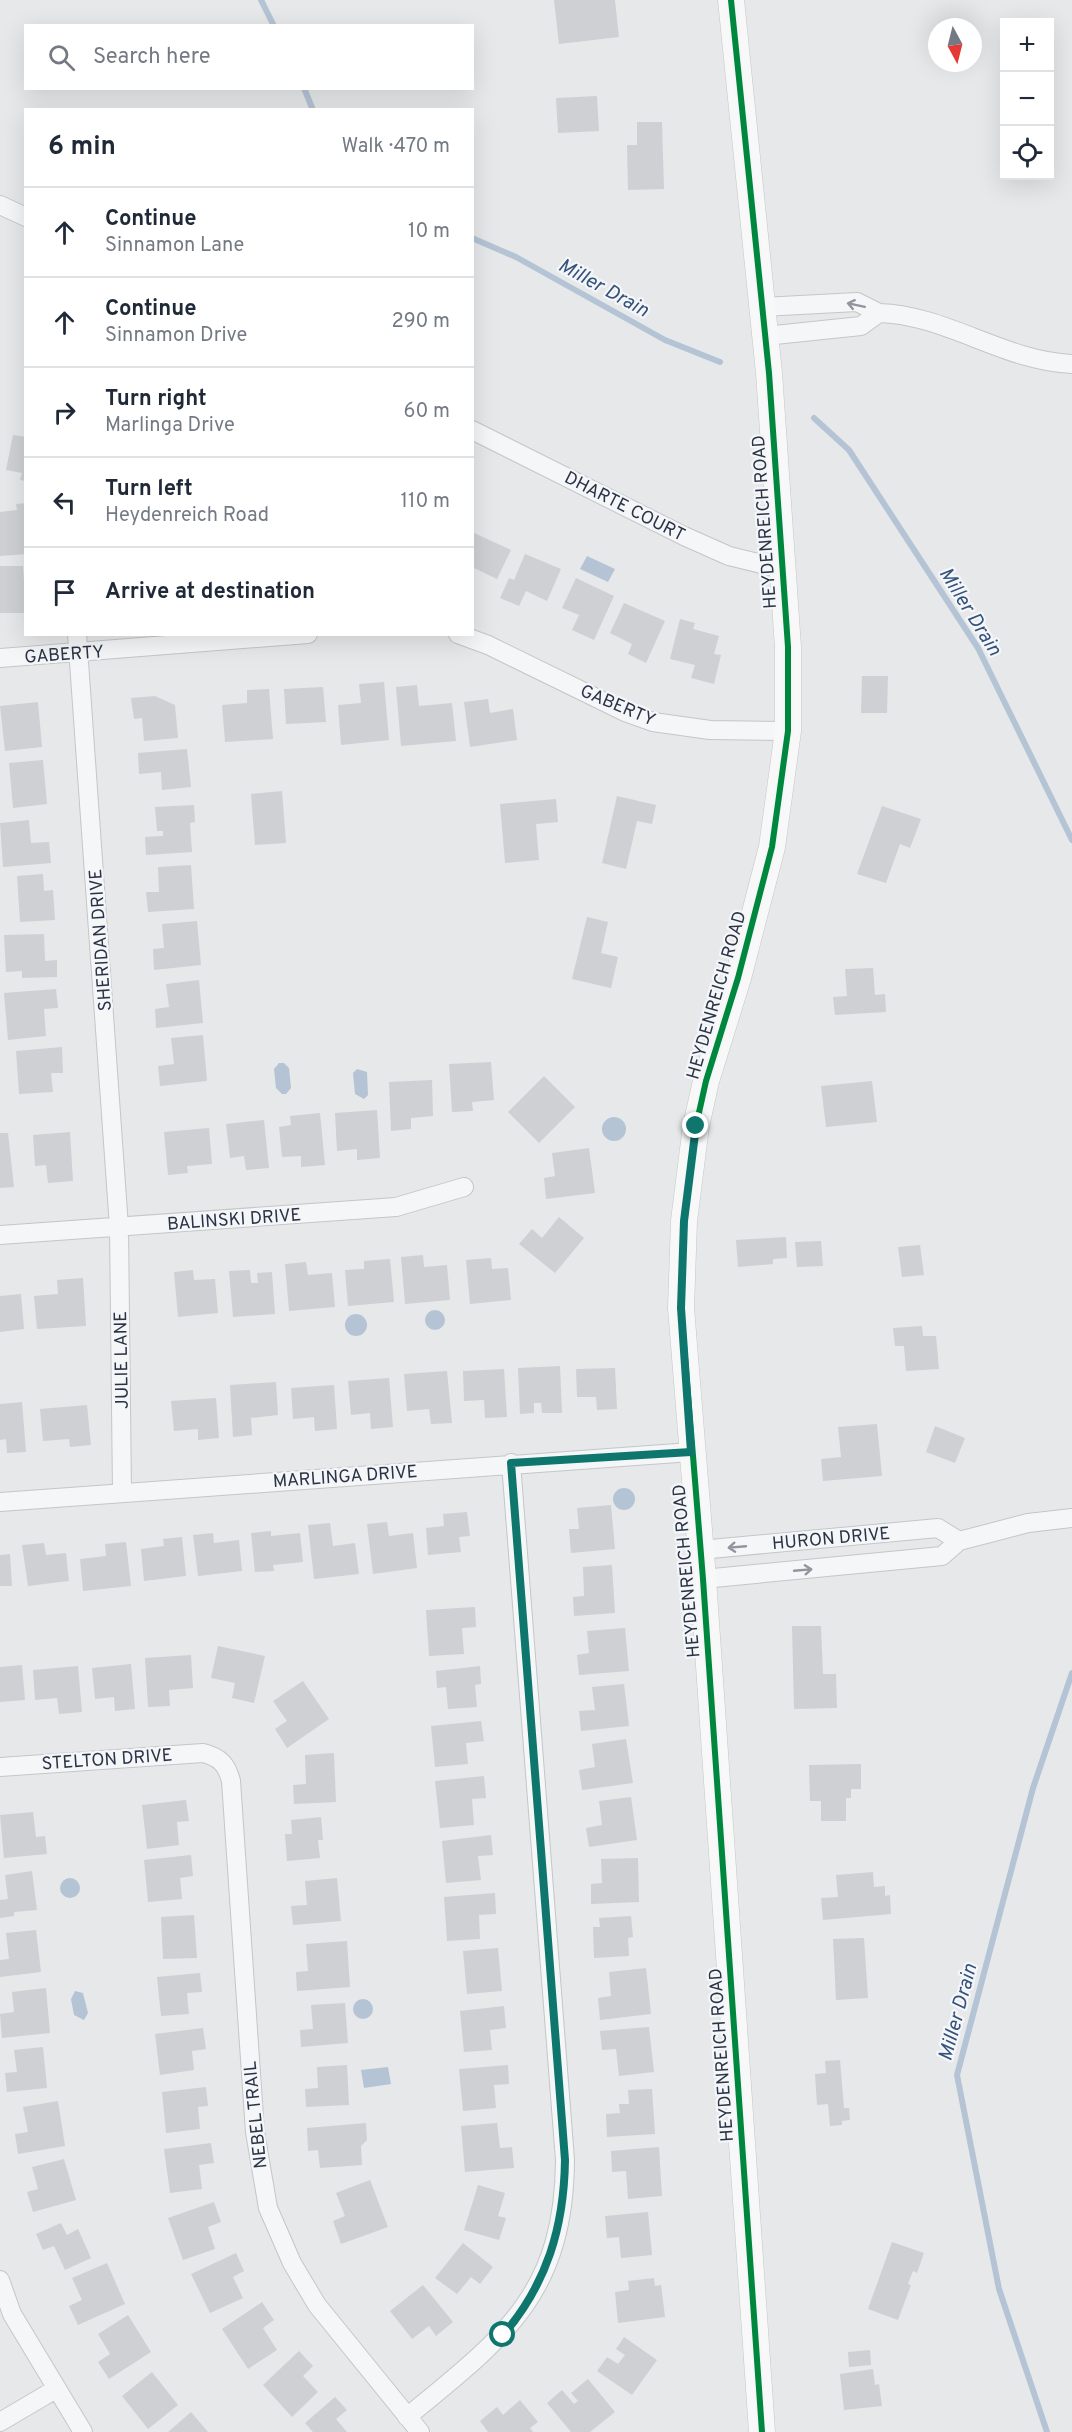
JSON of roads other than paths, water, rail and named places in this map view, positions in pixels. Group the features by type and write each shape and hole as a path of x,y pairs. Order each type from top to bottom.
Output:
{"street":[{"name":"HEYDENREICH ROAD","path":"730,0 765,336 788,647 788,731 772,847 738,978 706,1081 690,1176 684,1229 681,1308 703,1579 762,2432"},
{"path":"0,205 24,216"},
{"path":"762,307 857,302 879,313 925,318 1034,360 1072,364"},
{"path":"820,303 823,331"},
{"path":"765,336 861,326 879,313"},
{"name":"DHARTE COURT","path":"474,431 702,544 729,556 782,569"},
{"name":"SHERIDAN DRIVE","path":"77,636 119,1227"},
{"name":"GABERTY","path":"0,658 284,636"},
{"name":"GABERTY","path":"463,636 488,645 625,712 653,722 710,730 788,731"},
{"name":"BALINSKI DRIVE","path":"0,1235 396,1207 464,1187"},
{"name":"JULIE LANE","path":"119,1227 122,1493"},
{"name":"MARLINGA DRIVE","path":"0,1502 511,1463 691,1452"},
{"path":"407,2417 488,2349 525,2307 541,2281 560,2223 565,2160 511,1463"},
{"name":"HURON DRIVE","path":"703,1579 942,1556 958,1541 1028,1523 1072,1518"},
{"name":"HURON DRIVE","path":"700,1550 938,1528 958,1541"},
{"path":"867,1536 870,1564"},
{"name":"STELTON DRIVE","path":"0,1767 192,1753 214,1756"},
{"name":"NEBEL TRAIL","path":"214,1756 228,1770 231,1781 255,2132 268,2208 292,2263 317,2305 420,2432"},
{"path":"0,2280 12,2314 83,2432"},
{"path":"0,2422 56,2389"}],"water":[{"path":"587,556 615,569 608,582 580,569"},
{"path":"279,1063 284,1063 289,1068 291,1088 286,1094 282,1094 276,1088 274,1069"},
{"path":"357,1069 367,1072 368,1095 364,1099 355,1094 353,1073"},
{"path":"614,1117 619,1118 625,1124 625,1134 619,1140 614,1141 609,1140 603,1134 602,1129 603,1124 609,1118"},
{"path":"431,1310 439,1310 445,1316 445,1324 439,1330 431,1330 425,1324 425,1316"},
{"path":"356,1314 364,1317 367,1325 364,1333 356,1336 348,1333 345,1325 348,1317"},
{"path":"624,1488 632,1491 635,1499 632,1507 624,1510 616,1507 613,1499 616,1491"},
{"path":"66,1878 74,1878 80,1884 80,1892 74,1898 66,1898 60,1892 60,1884"},
{"path":"75,1991 83,1993 88,2013 84,2020 74,2015 71,1999"},
{"path":"359,1999 367,1999 373,2005 373,2013 367,2019 359,2019 353,2013 353,2005"},
{"path":"388,2067 391,2084 364,2088 361,2070"}],"waterway":[{"name":"Miller Drain","path":"261,0 273,24"},
{"name":"Miller Drain","path":"305,90 312,108"},
{"name":"Miller Drain","path":"474,239 516,257 665,340 720,362"},
{"name":"Miller Drain","path":"814,418 849,450 978,648 1072,840"},
{"name":"Miller Drain","path":"1047,2432 999,2289 957,2075 1033,1788 1072,1673"}]}
